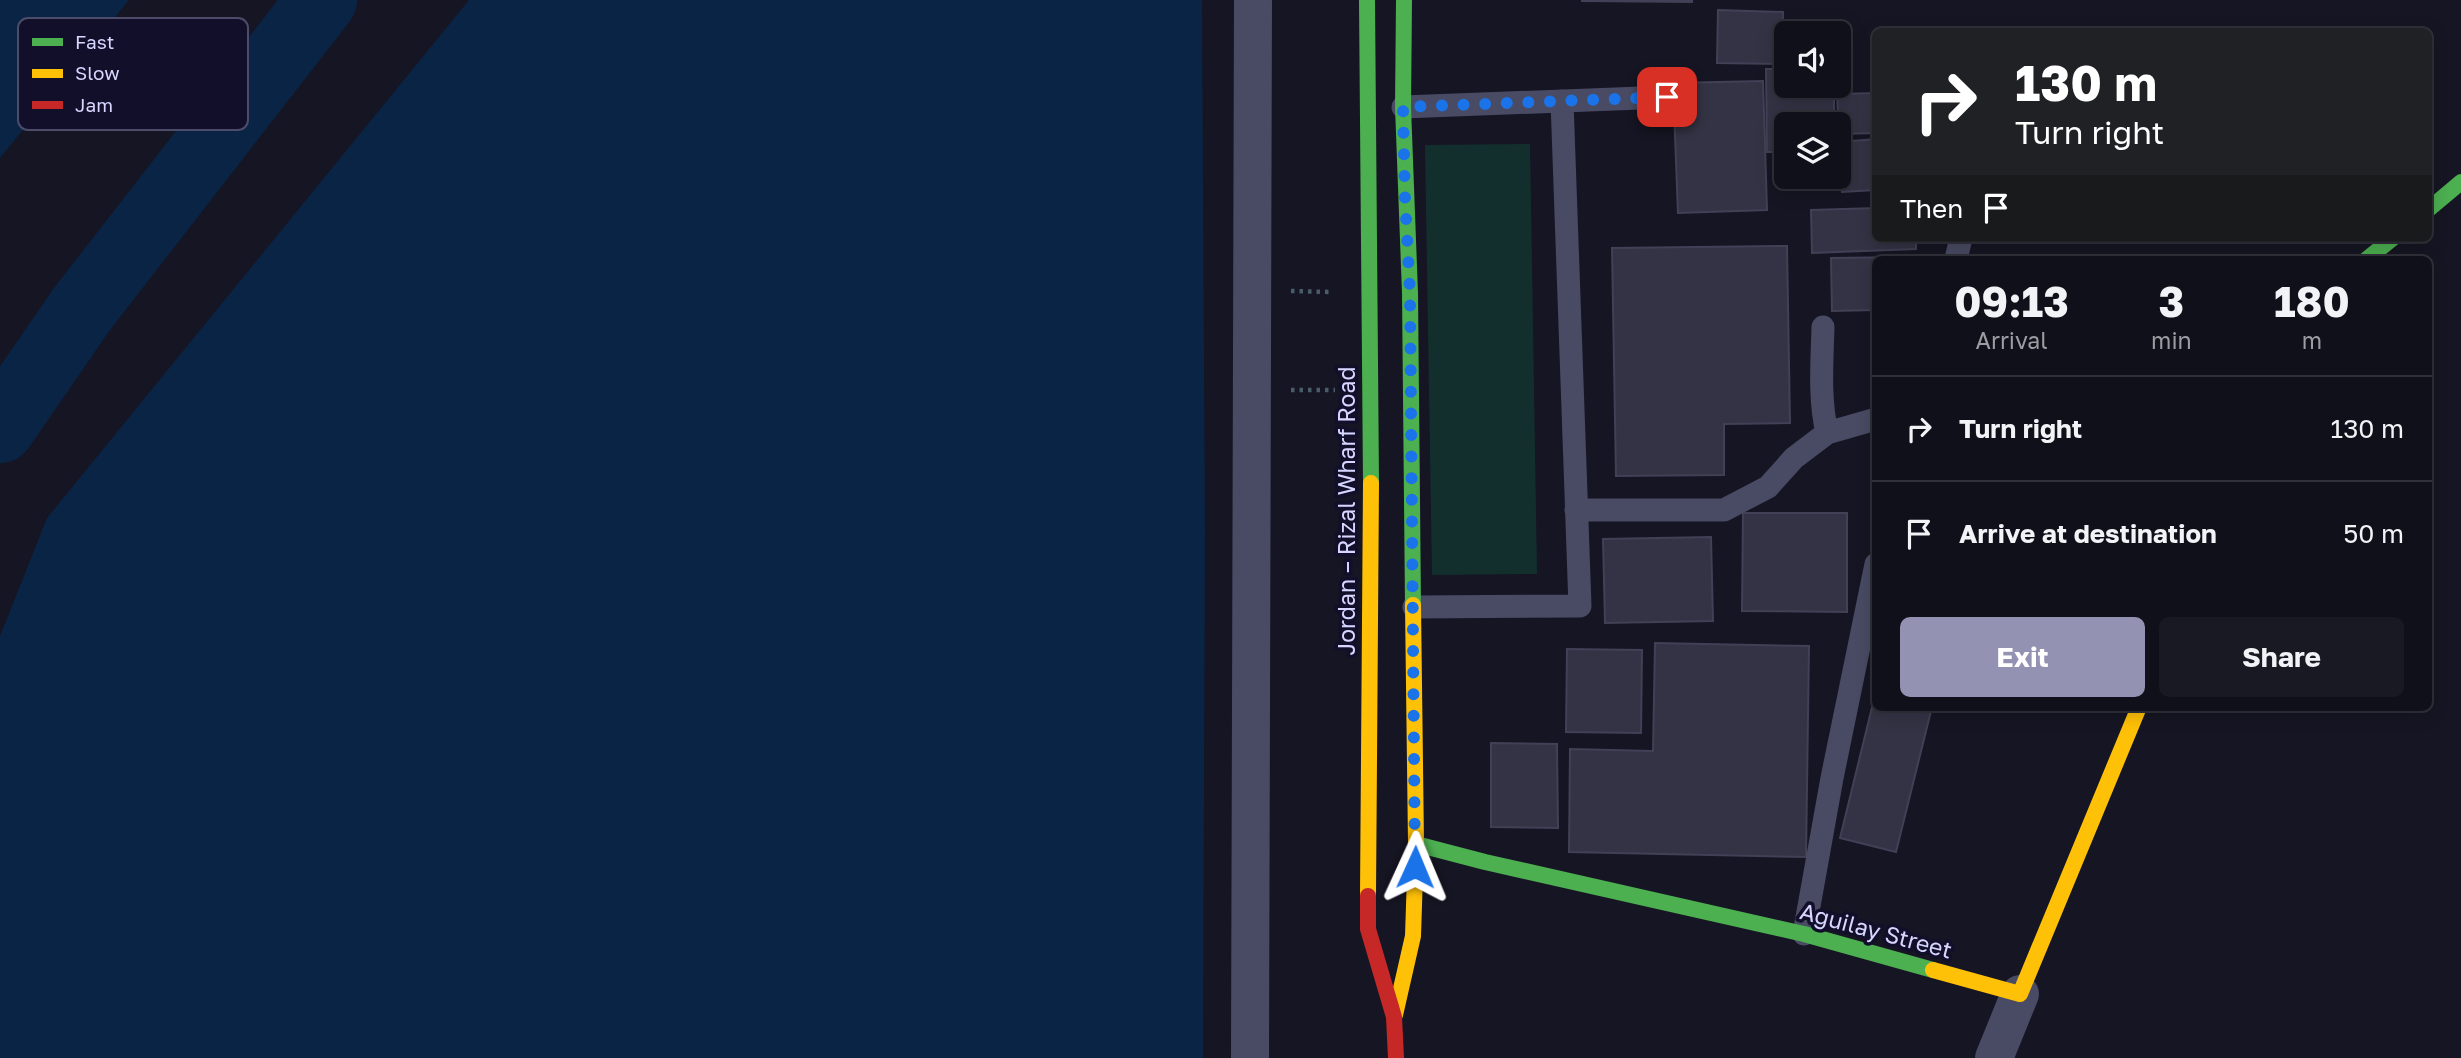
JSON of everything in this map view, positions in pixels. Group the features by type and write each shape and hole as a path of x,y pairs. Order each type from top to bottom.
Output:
{"main road":[{"name":"Jordan – Rizal Wharf Road","path":"1367,0 1372,391 1368,929 1394,1017"},
{"name":"Jordan – Rizal Wharf Road","path":"1395,1058 1394,1017 1413,936 1416,844 1410,293 1403,107 1404,0"},
{"path":"2432,206 2461,182"},
{"path":"2371,256 2388,242"},
{"path":"2020,994 2137,711"},
{"name":"Aguilay Street","path":"1416,844 1804,934 2020,994"}],"street":[{"path":"1250,1058 1253,0"},
{"path":"1994,1058 2020,994"}],"lane":[{"path":"1403,107 1667,97"},
{"path":"1414,607 1580,606 1562,102"},
{"path":"1823,327 1822,413 1827,433"},
{"path":"1576,510 1724,510 1768,487 1794,458 1827,433 1872,420"},
{"path":"1804,934 1832,778 1872,583"}],"green space":[{"path":"1530,144 1537,574 1432,575 1425,145"}],"water":[{"path":"0,0 129,0 114,18 18,18 18,130 23,130 0,158"},
{"path":"469,0 1202,0 1205,532 1203,1058 0,1058 0,636 47,518"}],"building":[{"path":"1692,0 1692,2 1582,1"},
{"path":"1718,10 1783,12 1783,21 1774,21 1774,64 1717,63"},
{"path":"1766,69 1774,69 1774,98 1834,98 1834,112 1774,112 1774,152 1767,152"},
{"path":"1763,81 1767,210 1678,213 1673,83"},
{"path":"1872,93 1872,133 1851,134 1851,112 1838,112 1837,98 1851,98 1851,94"},
{"path":"1872,139 1872,190 1842,192 1842,189 1851,189 1851,141"},
{"path":"1872,208 1872,242 1916,242 1916,249 1812,253 1811,210"},
{"path":"1787,246 1790,423 1724,424 1724,475 1616,476 1612,248"},
{"path":"1872,257 1872,310 1832,311 1831,258"},
{"path":"1743,513 1847,513 1847,612 1742,611"},
{"path":"1711,537 1713,621 1605,623 1603,539"},
{"path":"1655,643 1809,646 1806,857 1569,852 1570,749 1653,751"},
{"path":"1567,649 1642,650 1641,733 1566,732"},
{"path":"1872,707 1872,711 1931,711 1896,852 1840,838"},
{"path":"1491,743 1557,744 1558,828 1491,827"}],"waterway":[{"path":"248,95 322,0"},
{"path":"0,428 82,309 221,130"}],"traffic: fast":[{"path":"1367,0 1371,483"},
{"path":"1404,0 1403,107 1410,293 1413,605"},
{"path":"2432,206 2461,182"},
{"path":"2371,256 2388,242"},
{"path":"1416,844 1804,934 1933,970"}],"traffic: slow":[{"path":"1368,896 1371,483"},
{"path":"1395,1015 1413,936 1416,844 1413,605"},
{"path":"1933,970 2020,994 2137,711"}],"traffic: jam":[{"path":"1368,896 1368,929 1394,1017 1396,1058"}],"route":[{"path":"1415,867 1410,293 1403,107 1667,97"}]}
